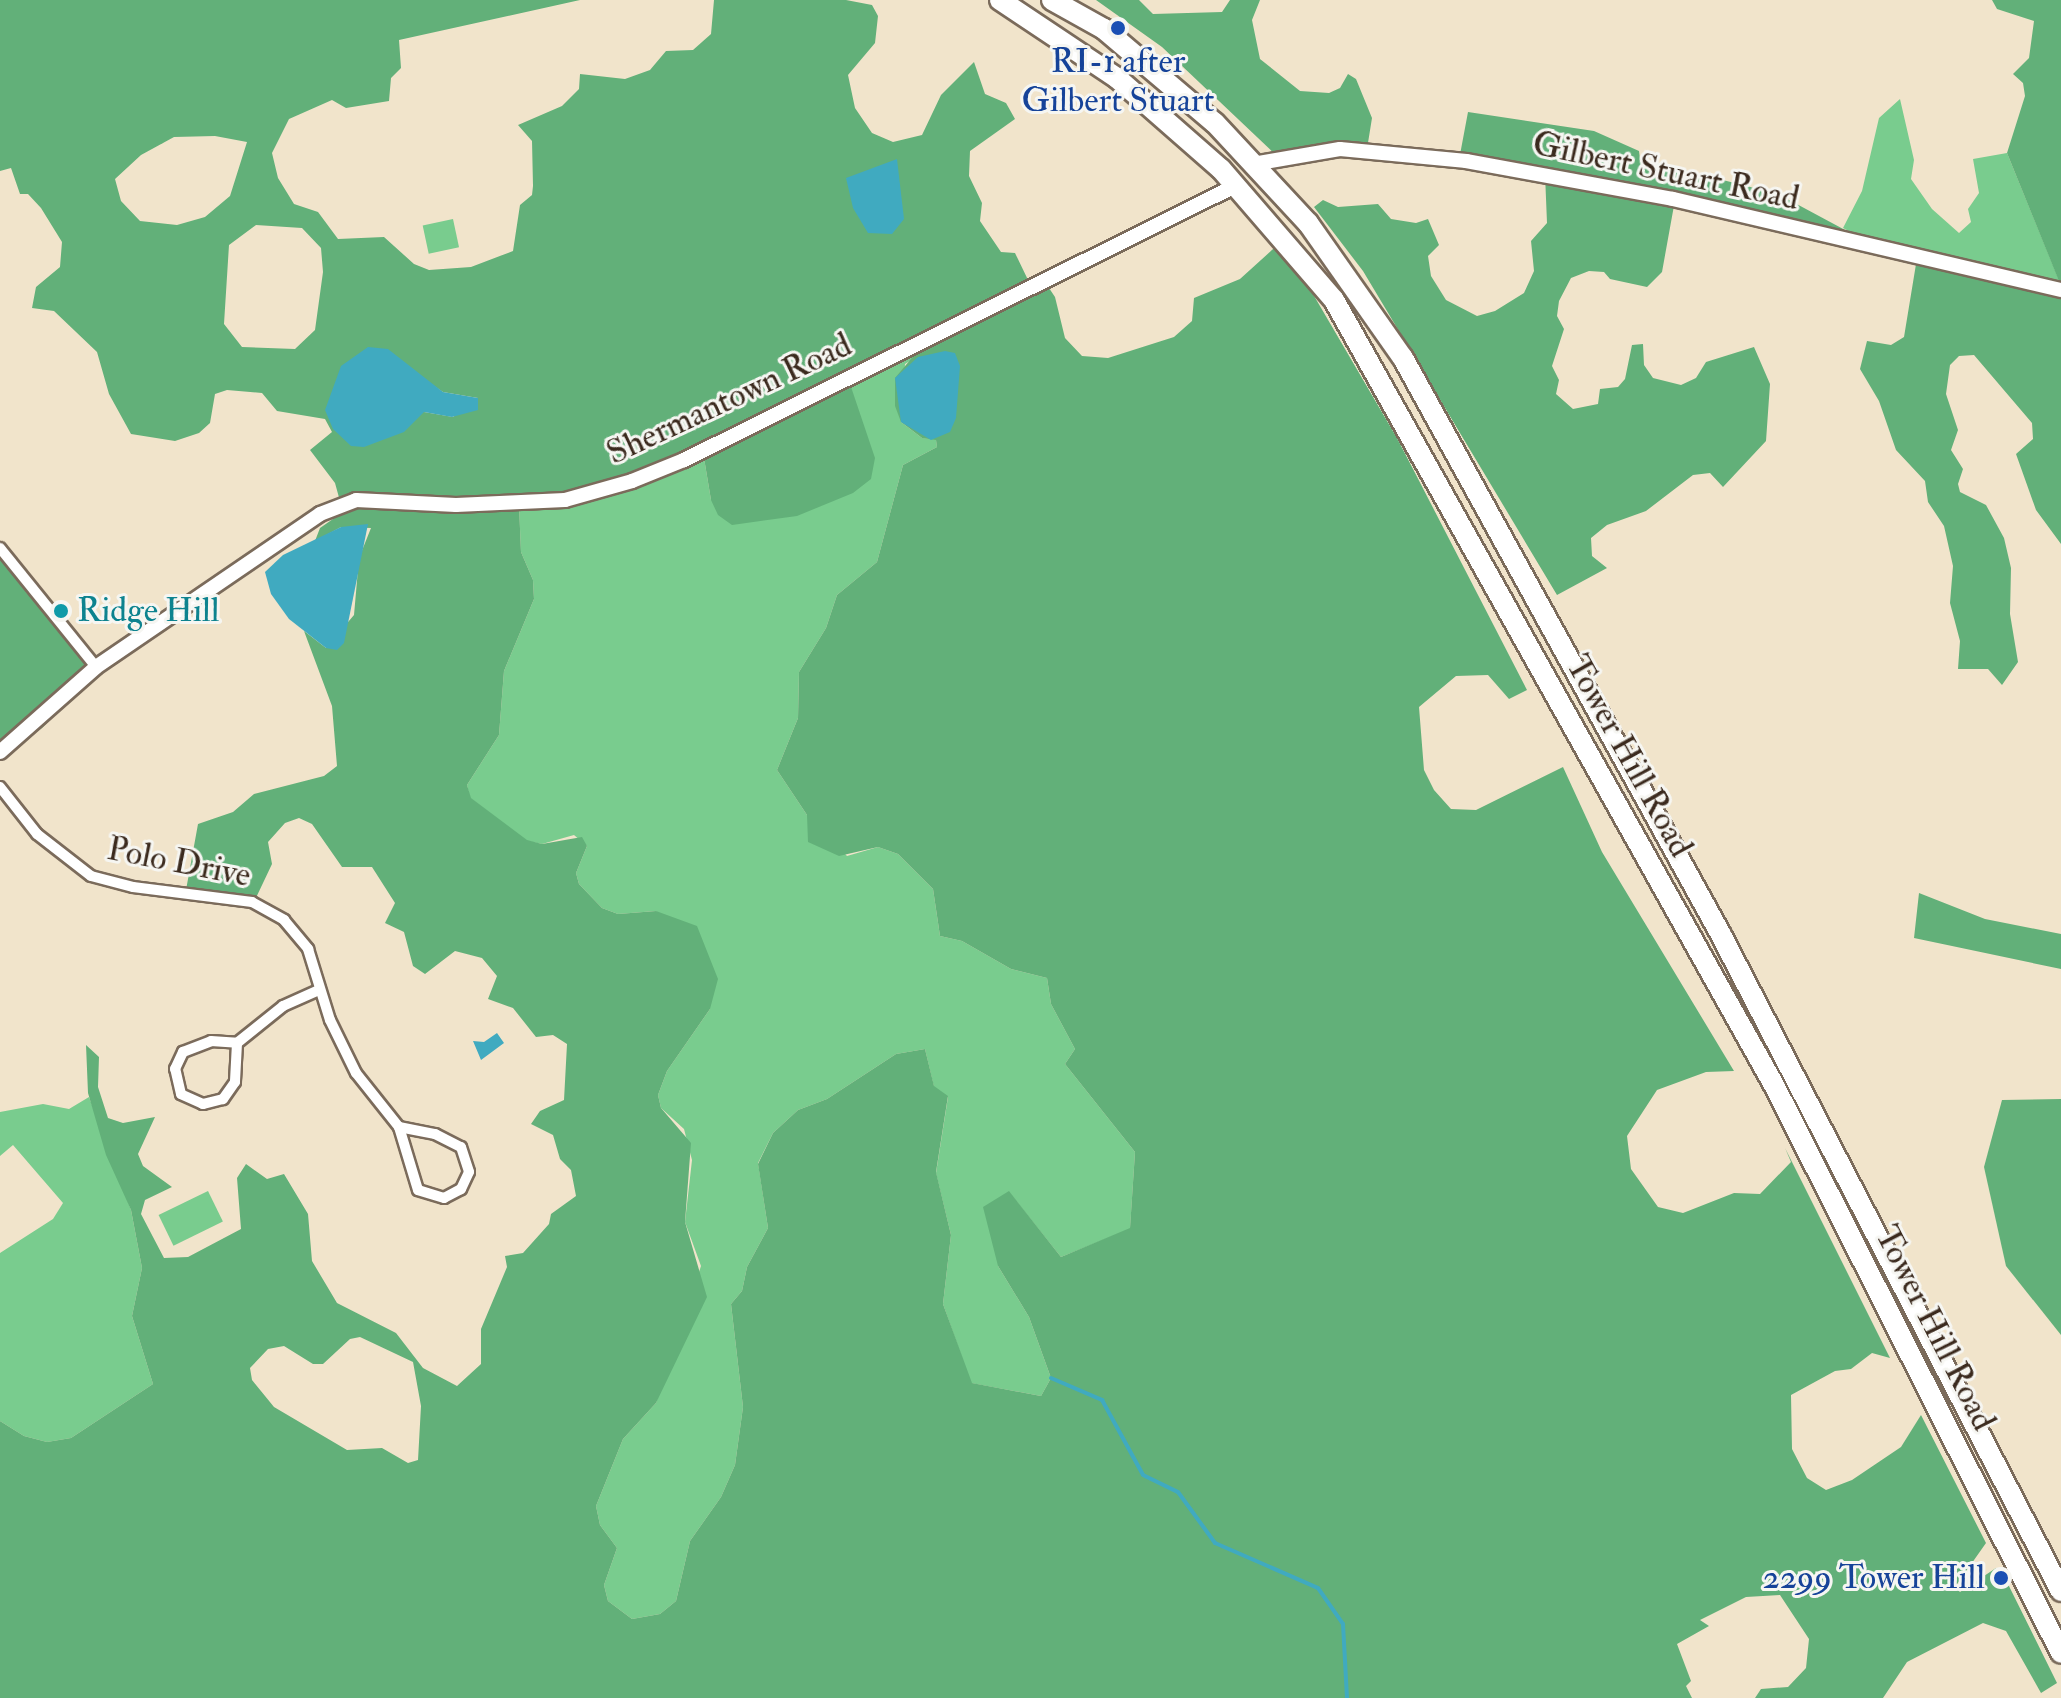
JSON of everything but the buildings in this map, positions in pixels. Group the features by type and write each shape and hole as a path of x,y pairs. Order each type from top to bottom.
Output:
{"highway":[{"name":"Tower Hill Road","path":"1000,0 1117,78 1237,185 1334,300 1371,358 1774,1085 2061,1653"},
{"name":"Tower Hill Road","path":"1052,0 1104,29 1153,68 1253,164 1308,223 1403,358 1720,933 2061,1591"},
{"path":"1613,795 1628,802 1802,1117 1849,1179"}],"street":[{"name":"Gilbert Stuart Road","path":"1253,164 1340,149 1466,161 1673,199 2061,290"},
{"name":"Shermantown Road","path":"0,752 96,667 320,514 356,500 456,505 565,500 632,481 684,460 1237,185"},
{"path":"0,548 96,667"},
{"name":"Polo Drive","path":"0,787 37,834 91,876 155,891 215,895 268,909 308,949 319,990 356,1073 399,1127 418,1190 444,1198 461,1189 469,1172 461,1147 435,1134 399,1127"},
{"path":"237,1043 235,1082 223,1099 203,1104 181,1094 175,1069 183,1052 211,1041 237,1043 283,1006 319,990"}],"green space":[{"path":"0,0 580,0 399,40 401,68 391,78 389,101 346,108 332,100 289,119 272,153 278,178 294,204 318,212 338,239 384,237 414,264 429,270 471,267 513,251 520,205 532,195 532,141 518,125 562,106 579,89 580,74 625,79 650,70 666,51 693,50 711,34 714,0 846,0 872,5 878,16 875,43 848,75 855,108 872,133 893,142 922,135 941,95 974,62 985,94 1006,103 1015,119 970,151 969,176 982,203 980,221 1001,252 1015,253 1029,282 1043,279 1055,297 1065,338 1082,356 1108,358 1174,337 1192,321 1194,298 1240,279 1282,241 1397,438 1527,690 1509,699 1488,675 1456,676 1419,707 1424,770 1434,790 1451,809 1476,810 1563,767 1602,852 1734,1071 1706,1072 1657,1090 1627,1136 1631,1169 1658,1207 1683,1213 1734,1193 1760,1194 1791,1162 1785,1148 1890,1358 1872,1353 1851,1369 1835,1371 1791,1395 1792,1449 1807,1478 1826,1490 1852,1480 1901,1447 1921,1415 1986,1543 1955,1587 1960,1592 1996,1568 2002,1572 2057,1683 2041,1693 2006,1631 1983,1623 1907,1662 1883,1698 1755,1698 1761,1689 1788,1687 1806,1668 1809,1639 1780,1595 1746,1597 1700,1620 1709,1626 1677,1644 1691,1681 1686,1686 1692,1698 0,1698 0,1421 24,1436 47,1442 71,1438 153,1384 132,1316 142,1268 131,1210 106,1155 88,1093 86,1045 99,1057 98,1087 108,1118 123,1123 155,1117 138,1154 143,1166 172,1187 145,1200 141,1214 164,1258 188,1257 241,1229 237,1178 246,1164 267,1179 284,1174 308,1214 312,1261 337,1303 396,1333 423,1368 457,1386 481,1364 481,1329 507,1267 505,1256 523,1253 549,1224 551,1214 576,1196 571,1170 560,1159 553,1135 531,1124 540,1111 564,1100 567,1044 553,1035 536,1037 513,1008 488,999 497,976 482,958 455,951 425,974 413,966 404,932 385,923 395,903 372,867 342,867 312,824 299,818 285,823 268,842 272,864 254,902 186,890 198,824 233,812 254,794 324,776 337,766 332,706 304,631 326,648 354,615 359,558 371,528 341,527 315,541 320,528 343,512 335,483 310,450 332,432 325,419 277,411 262,393 227,390 215,394 210,423 199,433 175,441 131,434 109,394 97,352 54,311 32,308 36,287 60,267 62,242 41,208 28,194 20,194 11,168 0,171","holes":["215,136 247,142 230,196 205,217 177,225 140,221 121,201 115,179 141,155 174,137","256,225 302,228 321,248 323,272 315,330 295,349 242,347 224,324 229,245","916,353 895,378 895,406 901,422 922,438 936,440 937,447 903,465 877,562 837,595 826,628 799,672 798,718 777,770 807,815 808,842 839,856 878,847 898,854 933,889 940,936 962,941 1011,969 1047,978 1051,1004 1075,1049 1065,1064 1135,1152 1130,1228 1061,1257 1009,1191 983,1207 998,1266 1029,1317 1051,1378 1041,1396 972,1383 943,1304 951,1235 936,1172 948,1096 934,1086 925,1049 896,1054 827,1099 798,1110 773,1133 758,1164 768,1228 747,1267 742,1291 731,1304 743,1407 735,1465 721,1497 690,1541 676,1601 660,1614 632,1619 608,1601 604,1585 617,1548 600,1525 596,1506 623,1439 656,1403 707,1297 685,1222 691,1143 661,1108 658,1095 667,1071 710,1009 718,979 697,926 656,911 618,914 602,908 579,884 576,873 587,846 582,837 542,844 527,840 471,798 467,785 499,735 504,671 534,599 533,580 521,552 519,505 648,472 703,452 711,500 718,515 732,525 797,516 853,493 871,479 875,458 848,378 890,356","434,386 443,392 478,398 453,417 424,412","360,1337 413,1362 421,1406 418,1460 408,1463 382,1448 347,1450 274,1407 252,1380 250,1368 268,1349 284,1346 313,1364 323,1364 350,1339"]},
{"path":"1096,0 1139,0 1153,14 1222,12 1230,0 1260,0 1252,20 1260,59 1300,91 1329,93 1340,88 1348,74 1356,79 1372,118 1367,149 1279,158 1162,47"},
{"path":"1992,0 2061,0 2061,286 2007,153 2025,96 2023,83 2013,74 2029,58 2034,21 1997,9"},
{"path":"1900,99 1914,160 1911,179 1932,209 1959,233 1971,222 1968,209 1979,193 1973,159 2007,153 2061,285 1873,244 1843,228 1862,191 1879,118"},
{"path":"1468,112 1594,131 1639,151 1640,159 1778,194 1873,245 1675,200 1662,272 1647,287 1610,279 1604,272 1589,271 1571,278 1559,301 1557,316 1564,329 1552,366 1559,380 1556,394 1573,409 1598,404 1600,389 1618,387 1625,379 1632,345 1643,344 1644,365 1653,378 1681,385 1696,378 1706,362 1754,347 1770,384 1766,441 1723,487 1710,473 1693,475 1646,511 1607,525 1591,538 1592,556 1607,568 1557,595 1363,271 1314,207 1323,200 1338,207 1378,204 1391,219 1416,223 1428,219 1439,245 1428,256 1431,276 1446,300 1477,316 1495,311 1524,293 1534,271 1531,241 1547,223 1545,174 1459,160"},
{"path":"453,219 459,247 429,254 423,225"},
{"path":"1917,258 2061,289 2061,544 2036,510 2016,454 2033,439 2032,423 1974,355 1959,356 1950,365 1946,394 1958,430 1951,450 1963,469 1958,484 1960,492 1986,505 2004,538 2011,568 2010,614 2018,662 2002,685 1988,669 1958,669 1960,641 1950,603 1953,566 1944,526 1928,502 1925,481 1896,450 1879,401 1860,369 1867,341 1891,345 1904,337"},
{"path":"916,353 918,356 905,364 901,422 922,438 936,439 937,447 903,465 877,562 837,595 826,628 799,672 798,718 777,770 807,815 847,856 878,847 898,854 933,889 940,936 962,941 1011,969 1047,978 1051,1004 1075,1049 1065,1064 1135,1152 1130,1229 1061,1257 1009,1192 998,1266 1029,1317 1051,1378 1041,1396 971,1383 943,1304 951,1235 936,1173 948,1097 934,1087 925,1049 896,1054 827,1099 798,1110 773,1133 758,1163 768,1228 747,1267 742,1291 731,1304 743,1407 735,1465 721,1497 690,1541 676,1601 660,1614 632,1619 608,1601 604,1585 617,1548 600,1525 596,1506 623,1439 656,1403 701,1266 685,1222 692,1160 684,1129 661,1108 658,1095 667,1071 710,1009 656,911 618,914 602,908 579,884 576,873 587,846 574,835 542,844 527,841 470,798 467,785 499,735 504,671 534,599 533,580 521,552 519,505 703,452 711,500 854,401 848,378 890,356"},
{"path":"0,547 97,673 42,728 0,757"},
{"path":"1919,893 1985,919 2061,934 2061,969 1914,938"},
{"path":"89,1097 131,1210 142,1268 132,1316 153,1384 71,1438 47,1442 24,1436 0,1421 0,1253 53,1219 63,1203 13,1145 0,1156 0,1112 43,1104 69,1109"},
{"path":"2061,1099 2061,1335 2006,1266 1984,1167 2002,1100"},
{"path":"208,1191 223,1222 173,1246 159,1215"}],"water":[{"path":"897,159 904,219 892,234 868,233 853,208 846,178"},
{"path":"368,347 388,349 443,392 478,398 478,410 452,417 424,412 404,432 364,447 351,446 333,429 325,410 341,366"},
{"path":"945,351 955,353 960,366 956,418 950,432 931,440 901,422 895,378 918,357"},
{"path":"368,524 344,643 337,650 326,648 289,619 271,594 265,572 283,555 341,527"},
{"path":"497,1033 504,1043 481,1060 473,1041 484,1042"}],"waterway":[{"path":"1051,1378 1102,1400 1143,1475 1178,1492 1215,1543 1318,1588 1343,1624 1347,1698"}],"place":[{"name":"RI-1 after Gilbert Stuart","path":"1118,28"},
{"name":"Ridge Hill","path":"61,611"},
{"name":"2299 Tower Hill","path":"2001,1578"}]}
